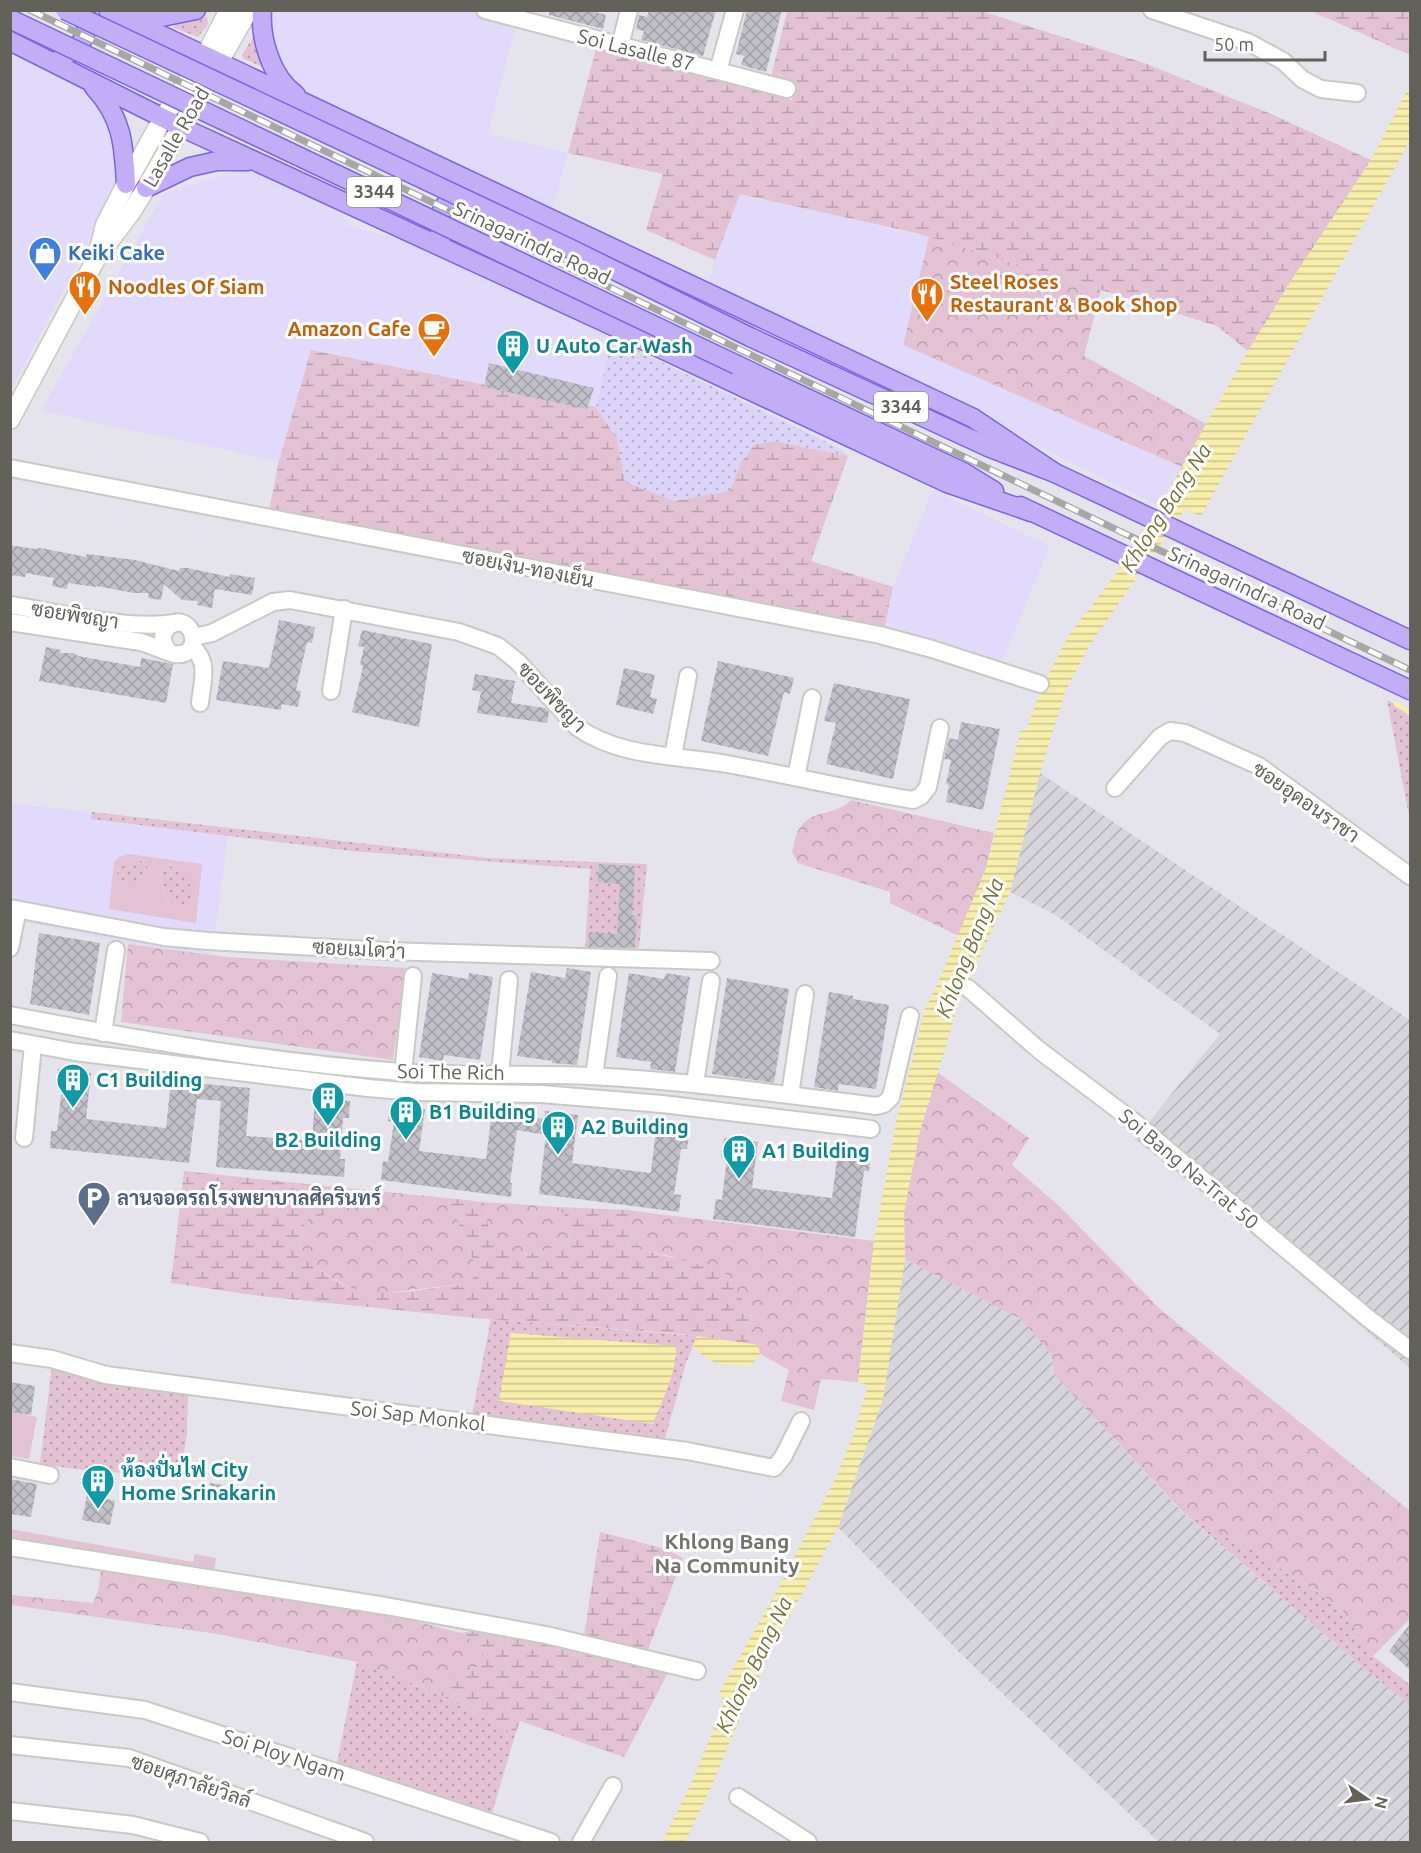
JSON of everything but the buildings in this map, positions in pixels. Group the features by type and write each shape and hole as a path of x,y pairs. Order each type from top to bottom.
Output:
{"main road":[{"name":"Srinagarindra Road","path":"65,10 561,243 750,337 988,447 1055,473 1410,640"},
{"path":"45,57 68,55 78,48 87,26 85,10"},
{"path":"112,12 152,19 196,10"},
{"path":"262,10 265,41 275,73 290,90 319,111"},
{"name":"Srinagarindra Road","path":"112,12 974,418 1055,473"},
{"name":"Srinagarindra Road","path":"10,20 963,472 1031,513"},
{"name":"Srinagarindra Road","path":"10,41 181,127 946,483 1031,513 1410,690"},
{"path":"87,79 105,99 121,133 126,184"},
{"path":"146,188 190,167 217,161 256,161"},
{"path":"459,256 444,240 440,231 441,210 454,195 474,188 485,189"},
{"path":"1386,628 1410,632"}],"street":[{"name":"Lasalle Road","path":"10,420 18,393 96,259 132,211 181,127 212,59 229,10"},
{"name":"Lasalle Road","path":"96,259 105,225 163,118 249,10"},
{"name":"Soi Lasalle 87","path":"485,10 519,15 620,46 787,89"},
{"path":"620,46 629,10"},
{"path":"718,71 735,10"},
{"path":"1152,10 1248,42 1283,61 1302,79 1321,89 1357,93"},
{"name":"ซอยเงิน-ทองเย็น","path":"10,468 880,635 932,649 1040,684"},
{"name":"ซอยพิชญา","path":"10,622 141,642 179,654 188,651 193,642 273,602 290,600 344,609 459,632 498,646 517,661 577,727 587,735 609,744 625,749 796,777 913,800 921,796 928,787 940,728"},
{"name":"ซอยพิชญา","path":"10,605 141,625 175,624"},
{"path":"331,690 344,609"},
{"path":"169,651 163,638 167,629 175,624 185,624 192,632 193,642 201,655 204,669 200,703"},
{"path":"673,756 688,676"},
{"path":"796,777 812,698"},
{"name":"ซอยอุดอนราชา","path":"1115,788 1160,737 1170,731 1185,733 1259,766 1410,876"},
{"path":"10,948 13,913"},
{"name":"ซอยเมโดว่า","path":"13,913 164,937 208,941 397,952 711,961"},
{"path":"103,1033 116,950"},
{"path":"403,1072 413,976"},
{"path":"594,1076 608,976"},
{"path":"500,1074 508,980"},
{"path":"695,1083 711,981"},
{"name":"Soi Bang Na-Trat 50","path":"968,988 1040,1050 1133,1121 1369,1319 1410,1350"},
{"path":"790,1095 805,994"},
{"name":"Soi The Rich","path":"10,1015 202,1050 403,1072 594,1076 695,1083 876,1106 884,1104 891,1097 910,1016"},
{"path":"10,1040 86,1053 368,1088 426,1093 541,1094 662,1104 871,1129"},
{"path":"24,1138 33,1045"},
{"name":"Soi Sap Monkol","path":"10,1353 52,1359 106,1375 687,1451 774,1468 783,1457 801,1421"},
{"path":"10,1467 51,1475"},
{"path":"10,1547 409,1610 546,1635 697,1671"},
{"name":"Soi Ploy Ngam","path":"10,1692 145,1710 551,1842"},
{"name":"ซอยศุภาลัยวิลล์","path":"10,1745 129,1758 365,1842"},
{"path":"581,1842 613,1786"},
{"path":"738,1797 808,1842"},
{"path":"10,1811 133,1825 194,1841"}],"shaded area":[{"path":"268,10 489,10 516,24 488,134 568,153 553,207 478,177 313,98 294,85 282,64"},
{"path":"11,52 82,84 94,98 110,132 118,168 113,197 11,389"},
{"path":"259,168 342,206 347,225 437,250 612,338 596,407 311,350 279,461 41,411 164,193 231,173"},
{"path":"739,194 929,237 903,345 1182,467 1159,506 709,283"},
{"path":"933,490 1050,546 1000,665 884,630 893,587"},
{"path":"1040,773 1410,1020 1410,1368 1260,1240 1135,1139 1220,1034 1054,914 1010,892"},
{"path":"10,803 229,828 212,955 128,944 11,919"},
{"path":"905,1259 1021,1319 1051,1354 1055,1376 1182,1512 1410,1705 1410,1842 1159,1842 964,1657 838,1527 883,1399"}],"green space":[{"path":"978,10 1144,63 1269,113 1371,160 1248,351 1217,326 1101,290 916,233 740,194 715,260 646,230 663,174 568,153 596,49 792,100 796,83 771,77 787,11"},
{"path":"1311,11 1410,11 1410,55"},
{"path":"207,17 208,24 198,37 174,28 176,22"},
{"path":"253,37 265,68 244,59 242,55"},
{"path":"929,237 1101,290 1084,356 1206,424 1182,467 903,345"},
{"path":"311,350 596,407 617,438 625,482 730,491 740,464 753,445 775,441 848,456 811,561 893,587 884,630 269,511 279,461"},
{"path":"1387,700 1410,712 1410,821"},
{"path":"851,800 994,833 986,868 959,936 890,903 890,892 798,863 792,852 799,829 811,818 838,809"},
{"path":"92,812 488,858 647,864 639,948 585,949 590,869 352,851 91,819"},
{"path":"128,854 202,864 196,923 109,909 114,862 119,857","holes":["134,861 142,861 147,865 148,869 142,877 134,883 124,885 115,882 116,873 120,868","164,865 179,870 189,882 192,897 185,911 173,905 164,893 161,879"]},
{"path":"134,861 142,861 147,865 148,869 142,877 134,883 124,885 115,882 120,868"},
{"path":"164,865 179,870 189,882 192,897 185,911 173,905 165,893 161,879"},
{"path":"128,944 226,957 406,968 393,1060 121,1022"},
{"path":"937,1072 1029,1138 1012,1165 1059,1206 1162,1311 1410,1511 1410,1619 1373,1656 1340,1607 1251,1549 1183,1512 1055,1376 1051,1354 1021,1319 905,1259 904,1212 919,1135"},
{"path":"184,1171 335,1187 343,1202 327,1214 306,1220 300,1246 317,1267 336,1281 356,1289 377,1292 422,1290 471,1283 476,1268 447,1198 484,1202 489,1231 507,1255 540,1252 568,1242 573,1226 558,1207 626,1210 639,1249 724,1271 750,1313 758,1345 682,1334 475,1318 260,1296 171,1283"},
{"path":"335,1187 447,1198 476,1268 471,1283 375,1294 354,1289 332,1278 311,1263 300,1246 306,1220 327,1214 343,1202"},
{"path":"484,1202 558,1207 573,1226 568,1242 540,1252 507,1255 489,1231"},
{"path":"626,1210 874,1241 858,1382 821,1379 814,1410 781,1401 789,1370 760,1354 750,1313 674,1257 639,1249"},
{"path":"491,1319 697,1336 686,1363 664,1442 472,1415"},
{"path":"52,1366 94,1381 131,1388 188,1394 187,1433 180,1477 40,1464"},
{"path":"11,1412 37,1417 29,1459 11,1456"},
{"path":"1183,1512 1251,1549 1340,1607 1373,1656 1410,1685 1410,1705 1359,1664"},
{"path":"10,1529 193,1562 195,1554 216,1558 214,1574 11,1540"},
{"path":"600,1532 665,1549 683,1558 647,1652 584,1637"},
{"path":"101,1570 121,1570 371,1610 461,1633 483,1648 483,1664 433,1691 357,1662 218,1634 11,1605 11,1595 93,1603 98,1591"},
{"path":"482,1629 643,1662 668,1673 624,1757 520,1721 515,1735 433,1691 483,1664 483,1648 461,1633"},
{"path":"357,1662 433,1691 515,1735 492,1813 337,1763"}],"sand":[{"path":"612,338 839,448 848,456 775,441 754,445 740,464 730,491 675,501 625,482 617,438 596,407"}],"water":[{"name":"Khlong Bang Na","path":"1410,85 1410,140 1201,516 1185,509 1089,646 1065,692 1040,773 1010,892 959,1002 919,1135 904,1212 905,1259 883,1399 838,1527 748,1699 710,1790 685,1842 662,1842 692,1782 725,1701 718,1695 772,1600 836,1478 854,1433 868,1385 858,1382 874,1241 896,1123 925,1009 986,868 1021,730 1026,731 1042,687 1069,635 1119,570 1167,493 1248,351 1371,160"},
{"path":"511,1333 676,1346 672,1376 653,1424 499,1401"},
{"path":"697,1336 758,1345 760,1354 751,1366 719,1363 706,1358 693,1345"}],"waterway":[{"path":"1396,704 1410,713"}],"railway":[{"path":"30,10 1410,670"}],"place":[{"name":"Keiki Cake","path":"45,282"},
{"name":"Noodles Of Siam","path":"85,316"},
{"name":"Steel Roses Restaurant & Book Shop","path":"927,323"},
{"name":"Amazon Cafe","path":"434,358"},
{"name":"U Auto Car Wash","path":"513,375"},
{"name":"C1 Building","path":"73,1109"},
{"name":"B2 Building","path":"328,1127"},
{"name":"B1 Building","path":"406,1141"},
{"name":"A2 Building","path":"558,1156"},
{"name":"A1 Building","path":"739,1180"},
{"name":"ลานจอดรถโรงพยาบาลศิครินทร์","path":"94,1227"},
{"name":"ห้องปั่นไฟ City Home Srinakarin","path":"98,1510"}],"district":[{"name":"Khlong Bang Na Community","path":"727,1554"}]}
